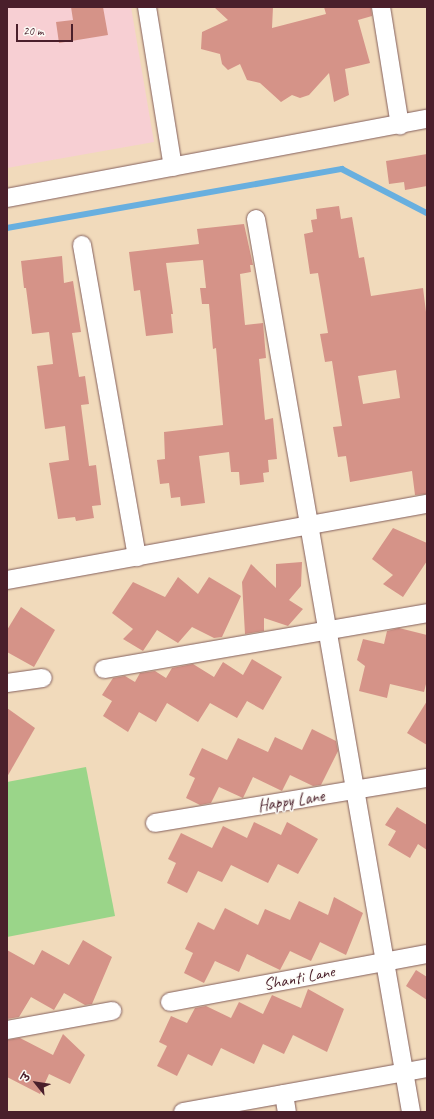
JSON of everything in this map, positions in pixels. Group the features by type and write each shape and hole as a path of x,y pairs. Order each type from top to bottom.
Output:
{"street":[{"path":"147,7 173,167"},
{"path":"381,7 400,125"},
{"path":"7,198 427,119"},
{"path":"256,219 411,1112"},
{"path":"82,245 137,557"},
{"path":"7,580 427,504"},
{"path":"104,668 427,613"},
{"path":"7,683 43,678"},
{"name":"Happy Lane","path":"155,823 427,778"},
{"name":"Shanti Lane","path":"170,1002 427,954"},
{"path":"7,1030 112,1010"},
{"path":"183,1112 427,1068"},
{"path":"284,1094 287,1112"}],"shaded area":[{"path":"7,7 131,7 154,142 7,168"}],"green space":[{"path":"86,767 115,916 7,937 7,782"}],"building":[{"path":"71,7 103,7 108,35 59,43 56,22 73,20"},
{"path":"214,7 273,7 272,28 326,14 324,7 371,7 372,16 358,20 370,63 345,69 349,95 334,102 329,73 309,95 300,98 292,95 281,102 260,83 247,80 240,64 228,70 222,64 220,54 201,49 202,32 228,20"},
{"path":"427,154 427,186 405,190 404,182 389,184 386,161"},
{"path":"339,206 341,219 352,217 359,258 364,257 371,296 423,288 427,320 427,494 415,495 412,471 350,482 346,456 338,457 333,427 342,426 332,361 325,362 320,334 328,333 318,273 310,274 304,234 313,232 311,220 317,219 316,209","holes":["396,370 400,398 363,404 358,376"]},
{"path":"244,224 253,265 250,265 251,272 240,274 245,325 263,323 266,358 259,359 265,420 273,418 277,459 268,460 269,472 263,473 264,482 240,485 239,472 231,472 229,452 199,456 205,503 181,506 180,497 171,498 169,483 160,484 157,460 165,459 164,432 223,425 216,348 213,349 209,304 202,304 200,288 206,288 203,260 166,263 173,314 171,314 173,333 146,336 140,290 134,291 129,252 199,244 197,229"},
{"path":"62,256 64,283 73,281 81,332 72,333 79,377 85,376 89,404 81,405 89,466 96,465 101,505 92,506 94,518 76,521 75,517 58,519 49,463 69,460 65,426 45,429 37,366 53,364 49,332 32,334 21,261"},
{"path":"393,528 427,543 427,561 403,597 383,584 393,575 372,559"},
{"path":"302,562 301,586 289,600 303,609 288,626 264,618 264,631 245,634 242,582 251,564 276,588 276,564"},
{"path":"178,577 198,594 209,577 241,596 222,637 214,638 192,627 178,643 157,630 143,651 123,639 133,629 112,613 133,582 165,597"},
{"path":"21,607 55,630 34,667 7,652 7,630"},
{"path":"399,628 427,635 427,680 424,692 390,684 387,698 359,691 365,666 357,660 363,639 384,644 387,631"},
{"path":"252,659 282,677 263,710 247,701 237,718 210,703 198,722 167,703 156,722 139,712 128,732 103,716 112,701 102,695 113,678 125,676 135,682 140,673 155,671 166,678 172,668 193,664 214,677 223,662 243,675"},
{"path":"427,701 427,745 407,733"},
{"path":"7,708 35,728 7,777"},
{"path":"312,729 336,741 338,751 321,785 313,786 290,775 282,791 253,777 243,798 219,787 211,803 200,805 186,798 195,778 189,775 202,748 227,760 238,738 268,752 275,737 302,750"},
{"path":"397,807 427,825 427,850 418,844 410,858 388,845 396,831 385,825"},
{"path":"254,822 281,835 287,822 318,839 298,874 278,864 268,883 231,865 222,882 198,871 187,893 167,883 176,863 168,859 181,833 212,848 223,826 247,838"},
{"path":"334,897 363,913 346,955 320,942 311,961 290,951 280,970 247,954 239,972 215,961 204,983 184,973 193,953 185,949 198,922 214,930 225,908 258,925 265,909 290,920 299,901 328,915"},
{"path":"83,940 112,957 92,1004 85,1005 64,993 54,1010 31,997 19,1017 7,1019 7,950 34,965 42,950 69,965"},
{"path":"416,970 427,977 427,1000 406,986"},
{"path":"308,989 344,1009 327,1052 293,1035 284,1054 263,1044 254,1064 221,1048 212,1066 188,1054 177,1076 157,1066 167,1046 159,1042 171,1016 187,1023 195,1008 206,1006 231,1018 239,1002 263,1014 272,995 301,1008"},
{"path":"63,1034 85,1055 70,1084 49,1074 40,1094 7,1077 7,1040 20,1038 53,1055"}],"waterway":[{"path":"7,228 342,169 427,213"}]}
